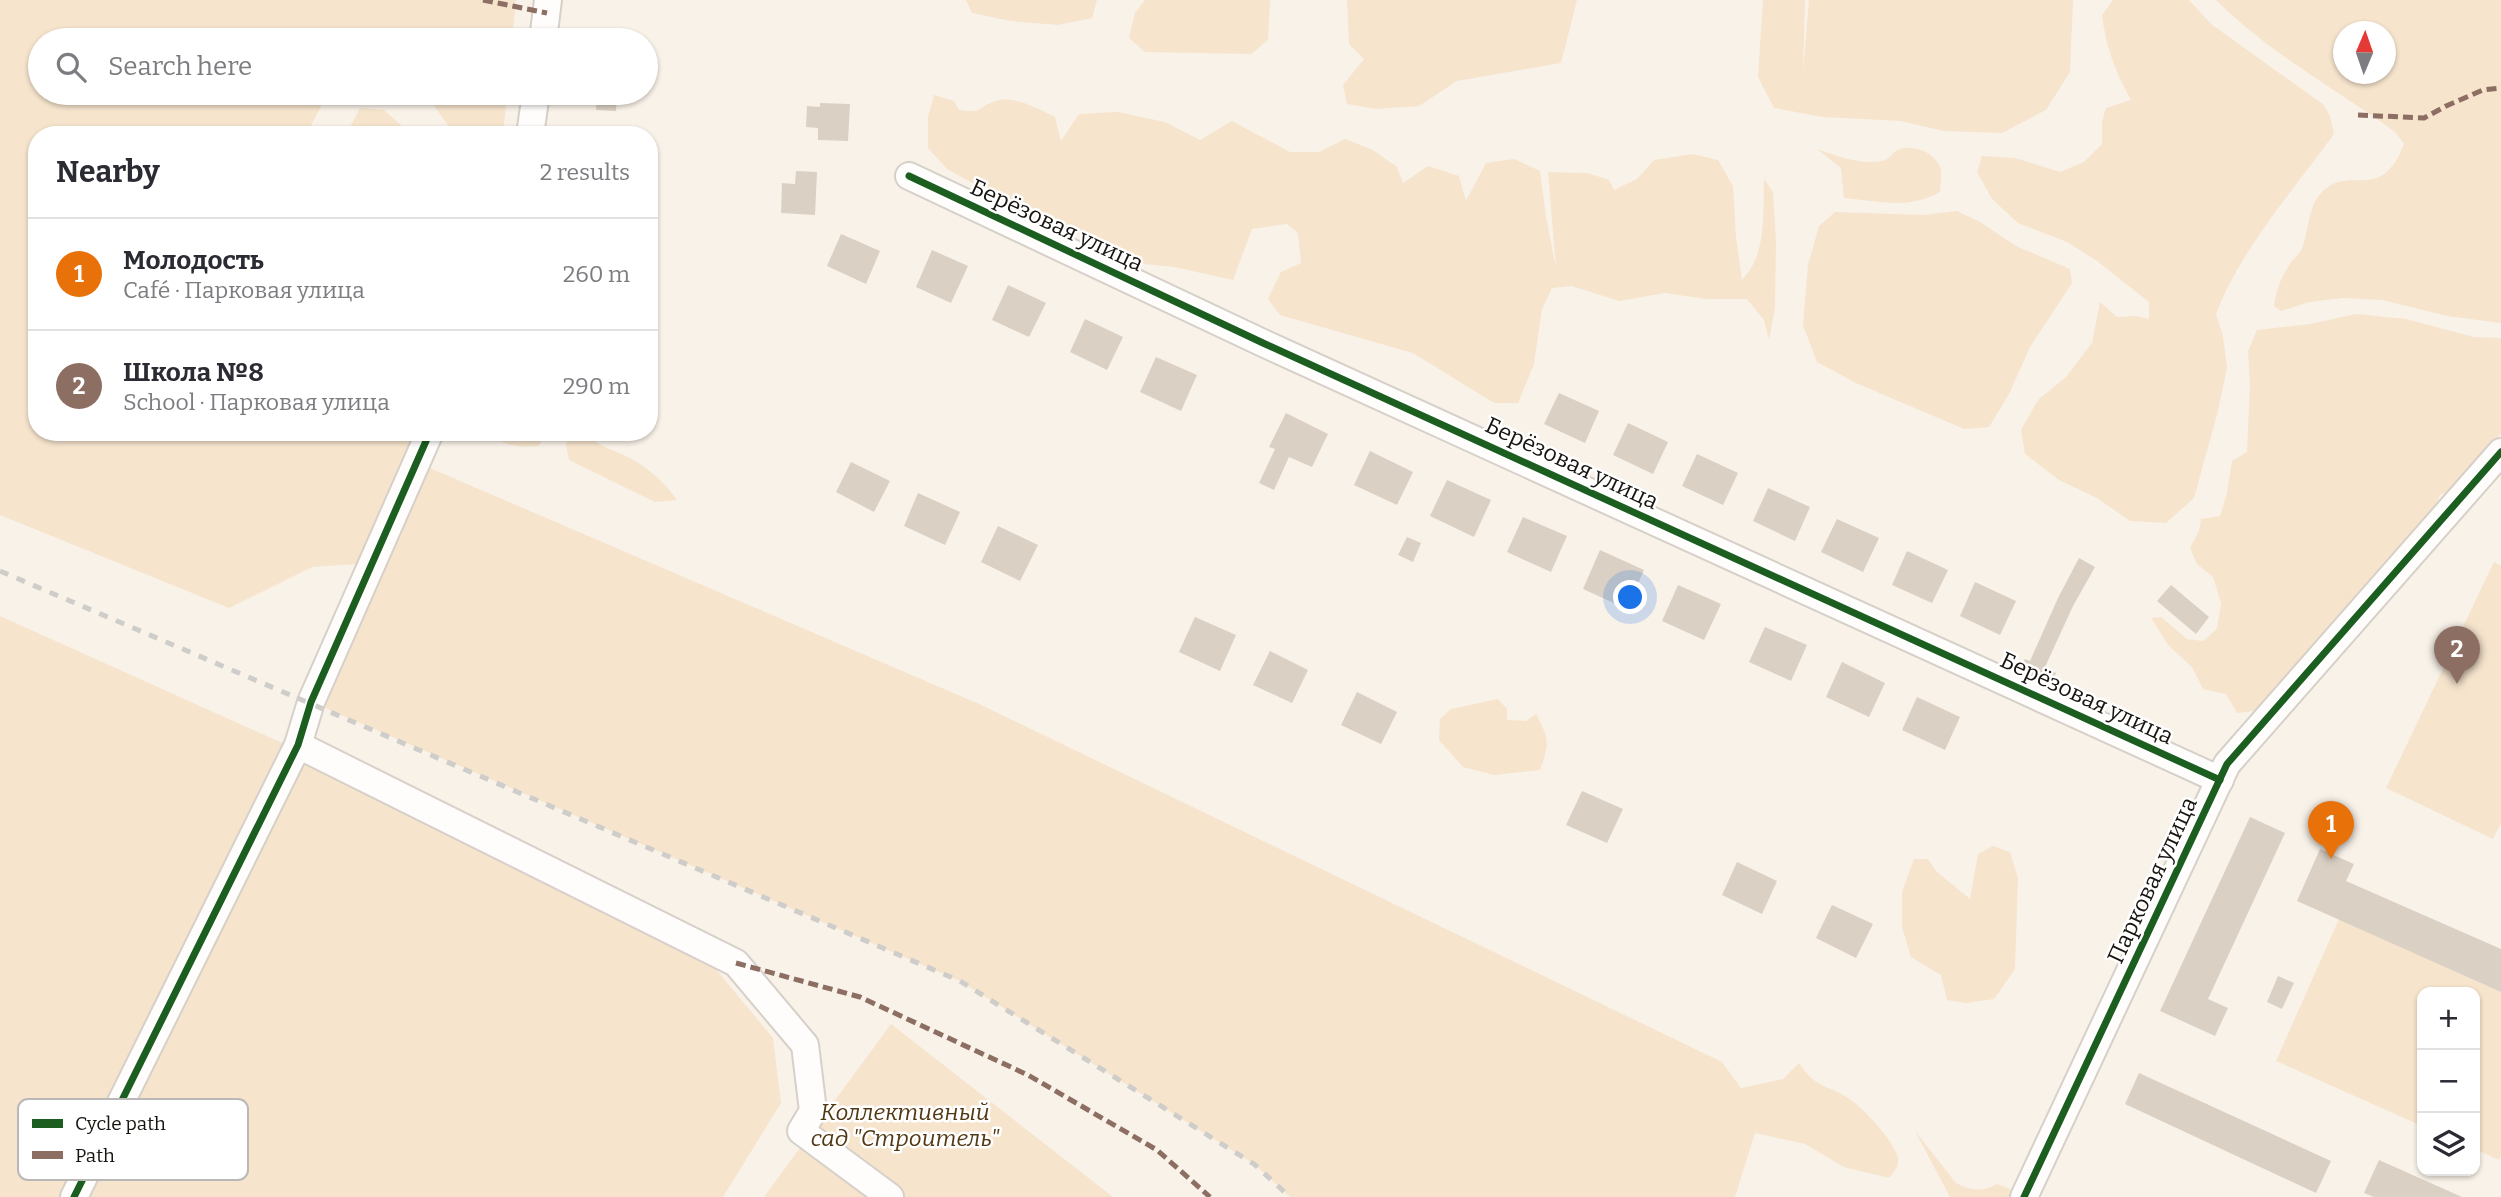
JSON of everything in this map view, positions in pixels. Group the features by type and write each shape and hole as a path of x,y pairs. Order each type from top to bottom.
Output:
{"street":[{"path":"544,28 547,7"},
{"path":"531,126 534,105"},
{"name":"Берёзовая улица","path":"909,176 1263,343 2220,780"},
{"path":"123,1099 299,745 311,702 426,441"},
{"name":"Парковая улица","path":"2024,1197 2227,764 2501,452"},
{"path":"299,745 736,963 805,1045 813,1111 801,1131 890,1197"},
{"path":"74,1197 82,1180"}],"green space":[{"path":"0,0 516,0 513,28 28,28 28,105 322,105 311,126 28,126 28,441 426,441 416,462 979,704 1722,1062 1741,1088 1783,1079 1799,1063 1811,1078 1851,1100 1871,1118 1896,1152 1896,1169 1889,1178 1844,1167 1805,1144 1755,1133 1735,1197 1290,1197 1254,1164 960,981 311,702 373,563 312,567 229,608 0,515"},
{"path":"966,0 1097,0 1092,18 1058,25 1011,21 972,13"},
{"path":"1145,0 1270,0 1268,40 1251,54 1145,52 1129,38 1135,13"},
{"path":"1347,0 1577,0 1561,63 1457,81 1419,106 1376,109 1347,104 1343,85 1364,59 1349,44"},
{"path":"1763,0 1805,0 1803,73 1809,0 2073,0 2070,72 2046,110 2002,133 1943,131 1901,121 1823,117 1774,108 1758,77"},
{"path":"2113,0 2189,0 2211,24 2324,105 2334,134 2253,244 2216,314 2223,336 2227,368 2218,411 2194,498 2166,523 2130,521 2097,498 2059,480 2025,454 2021,430 2038,400 2066,377 2092,343 2100,302 2117,317 2135,316 2149,319 2149,302 2097,261 2067,242 2018,223 1992,199 1977,172 1982,156 2015,158 2060,172 2084,162 2102,144 2102,122 2106,108 2131,100 2112,59 2104,27 2102,15"},
{"path":"2216,0 2501,0 2501,323 2447,316 2382,300 2343,298 2309,302 2281,311 2274,306 2282,277 2302,248 2317,197 2333,184 2375,178 2385,173 2395,162 2404,144 2396,133 2255,34"},
{"path":"934,95 954,101 959,110 967,111 1003,100 1026,104 1055,117 1061,141 1079,114 1118,112 1165,122 1200,140 1232,121 1290,152 1319,152 1345,139 1373,150 1397,167 1403,183 1428,166 1459,176 1466,201 1486,163 1514,159 1540,171 1556,268 1548,172 1588,173 1609,180 1614,190 1637,179 1654,160 1693,154 1718,160 1733,186 1742,280 1750,270 1760,246 1764,179 1773,192 1776,241 1775,308 1769,340 1764,320 1747,299 1706,299 1665,293 1619,301 1572,286 1552,288 1542,309 1534,364 1518,403 1494,403 1413,353 1280,315 1268,299 1281,272 1301,263 1298,233 1287,224 1252,229 1233,280 1174,267 1144,264 994,195 947,169 928,148 928,117"},
{"path":"434,105 506,105 504,126 449,126"},
{"path":"360,108 384,110 402,126 351,126"},
{"path":"1817,149 1849,159 1874,162 1885,160 1900,149 1919,149 1939,164 1940,192 1928,198 1905,203 1844,198 1841,168"},
{"path":"1957,211 1980,222 2016,246 2070,269 2072,283 2030,347 2009,394 1989,427 1964,429 1856,383 1817,362 1803,325 1808,265 1819,226 1835,212 1923,215"},
{"path":"2356,314 2406,319 2474,337 2501,338 2501,433 2461,487 2440,495 2430,519 2255,711 2237,713 2226,694 2203,689 2192,667 2168,645 2151,618 2161,617 2187,639 2203,641 2217,629 2221,603 2213,577 2197,564 2190,548 2199,531 2201,519 2220,516 2232,461 2247,452 2250,384 2248,351 2257,330 2310,324"},
{"path":"501,441 542,441 539,446 525,447"},
{"path":"567,441 595,441 632,459 663,483 677,500 655,502 569,460"},
{"path":"2494,562 2501,566 2501,823 2493,839 2386,788"},
{"path":"0,616 291,747 113,1099 18,1099 18,1180 73,1180 64,1197 0,1197"},
{"path":"1498,699 1507,709 1507,720 1526,721 1536,714 1547,741 1540,770 1494,775 1463,767 1439,740 1440,719 1451,709"},
{"path":"304,759 704,955 773,1038 781,1103 723,1197 85,1197 94,1180 248,1180 248,1099 134,1099"},
{"path":"1993,846 2010,852 2018,878 2015,969 1994,999 1966,1003 1947,1000 1941,975 1911,957 1902,927 1902,892 1914,859 1928,859 1936,871 1970,899 1978,854"},
{"path":"2339,919 2501,992 2499,1160 2480,1151 2480,987 2417,987 2417,1124 2276,1061"},
{"name":"Коллективный сад \"Строитель\"","path":"891,1024 1113,1197 764,1197"},
{"path":"1915,1131 1956,1183 1977,1190 1997,1184 2010,1189 2009,1197 1950,1197"}],"building":[{"path":"820,103 850,104 848,141 818,140 818,128 806,127 807,106 820,107"},
{"path":"596,105 616,105 616,111 596,110"},
{"path":"796,171 817,172 815,215 781,213 782,183 795,184"},
{"path":"841,234 880,251 866,284 827,266"},
{"path":"932,250 968,266 951,303 916,287"},
{"path":"1008,285 1046,303 1029,337 992,320"},
{"path":"1085,319 1123,337 1107,370 1070,352"},
{"path":"1156,357 1197,375 1181,411 1140,392"},
{"path":"1559,393 1599,411 1585,443 1544,424"},
{"path":"1286,413 1328,434 1312,467 1289,457 1274,490 1259,483 1275,449 1269,447"},
{"path":"1628,423 1668,442 1653,474 1613,455"},
{"path":"1370,451 1413,472 1397,505 1354,485"},
{"path":"1697,454 1738,473 1723,505 1682,486"},
{"path":"851,462 890,481 874,512 836,492"},
{"path":"1447,480 1491,500 1474,537 1430,516"},
{"path":"1768,488 1810,507 1795,541 1753,521"},
{"path":"918,493 960,512 945,545 904,526"},
{"path":"1523,517 1567,536 1551,572 1507,552"},
{"path":"1837,519 1879,538 1863,572 1821,552"},
{"path":"998,526 1038,545 1020,581 981,562"},
{"path":"1407,537 1421,543 1413,562 1398,555"},
{"path":"1600,550 1644,570 1627,609 1583,589"},
{"path":"1907,551 1948,570 1932,603 1892,585"},
{"path":"2079,558 2095,567 2073,606 2045,667 2056,673 2051,685 2019,671 2025,659 2030,661"},
{"path":"1975,582 2016,601 2000,635 1960,616"},
{"path":"1678,585 1721,604 1704,640 1662,621"},
{"path":"2171,585 2209,617 2196,634 2157,601"},
{"path":"1195,617 1236,635 1220,671 1179,652"},
{"path":"1765,627 1807,645 1791,681 1749,662"},
{"path":"1270,651 1308,670 1292,703 1253,685"},
{"path":"1842,662 1885,683 1869,717 1826,697"},
{"path":"1357,692 1397,712 1381,744 1341,725"},
{"path":"1917,697 1960,717 1945,750 1902,730"},
{"path":"1582,791 1623,809 1607,843 1566,825"},
{"path":"2250,817 2285,833 2208,999 2228,1008 2215,1036 2160,1011"},
{"path":"2320,849 2354,864 2346,881 2501,949 2501,992 2297,901"},
{"path":"1737,862 1777,881 1762,914 1722,895"},
{"path":"1832,905 1873,924 1856,958 1816,938"},
{"path":"2278,976 2294,983 2282,1009 2267,1002"},
{"path":"2139,1073 2331,1161 2316,1193 2125,1104"},
{"path":"2379,1160 2462,1197 2374,1197 2364,1193"}],"railway":[{"path":"0,571 960,981 1254,1164 1290,1197"}],"marked path":[{"path":"483,0 547,13"},
{"path":"2358,115 2424,118 2483,90 2501,88"},
{"path":"736,963 860,997 1028,1075 1157,1150 1210,1197"}],"cycle path":[{"path":"909,176 1263,343 2220,780"},
{"path":"123,1099 298,745 311,702 426,441"},
{"path":"2024,1197 2227,764 2501,452"},
{"path":"74,1197 82,1180"}],"place":[{"name":"Школа №8","path":"2457,684"},
{"name":"Молодость","path":"2331,859"}]}
